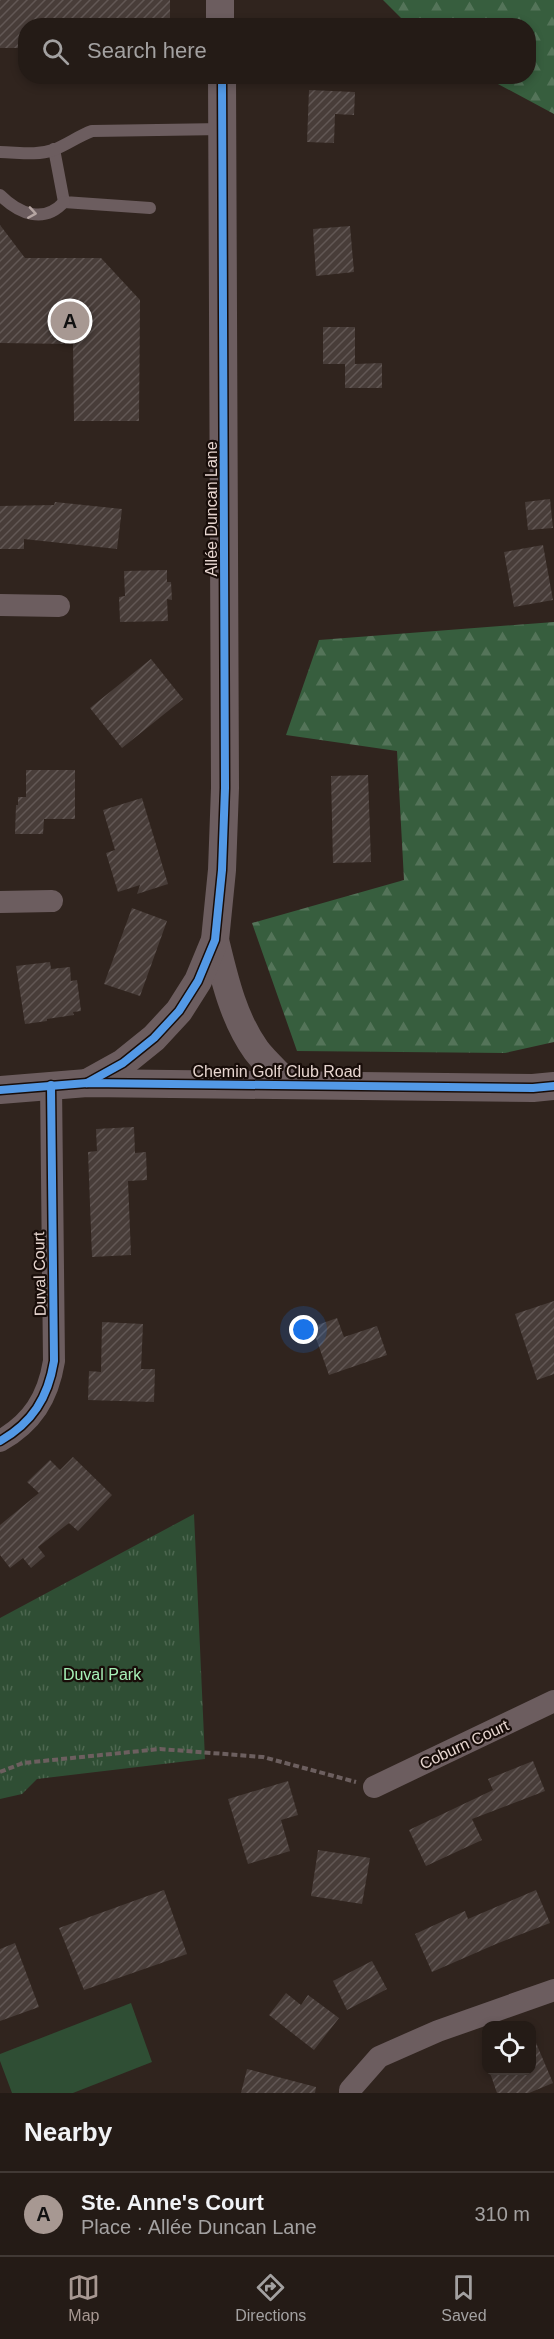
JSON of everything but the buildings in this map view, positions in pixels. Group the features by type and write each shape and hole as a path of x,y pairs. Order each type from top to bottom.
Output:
{"street":[{"path":"220,0 220,18"},
{"name":"Allée Duncan Lane","path":"215,940 222,870 225,788 222,84"},
{"path":"0,605 59,606"},
{"path":"0,902 52,902"},
{"path":"87,1083 123,1063 154,1038 179,1011 198,981 215,940"},
{"path":"215,940 225,981 238,1016 256,1050 288,1084"},
{"name":"Chemin Golf Club Road","path":"0,1089 87,1083 533,1088 554,1086"},
{"name":"Duval Court","path":"0,1441 29,1421 42,1402 51,1382 51,1085"},
{"name":"Coburn Court","path":"374,1787 554,1701"},
{"path":"350,2093 379,2057 438,2031 554,1990"}],"lane":[{"path":"0,152 39,153 54,149 77,136 92,131 223,129"},
{"path":"54,149 64,202"},
{"path":"0,195 22,212 39,215 55,212 64,202"},
{"path":"64,202 150,208"}],"path":[{"path":"0,1772 23,1763 160,1749 263,1757 374,1787"}],"green space":[{"path":"383,0 554,0 554,114 498,84 536,84 536,18 401,18"},
{"path":"554,622 554,1042 505,1053 297,1051 252,923 404,880 397,751 286,735 319,640"},
{"name":"Duval Park","path":"194,1514 205,1759 37,1779 22,1794 0,1799 0,1618"},
{"path":"131,2003 152,2062 73,2093 12,2093 0,2061 0,2054"}],"cycle path":[{"path":"87,1083 123,1063 154,1038 179,1011 198,981 215,940 222,870 225,788 222,84"},
{"path":"0,1090 87,1083 533,1088 554,1086"},
{"path":"0,1441 30,1418 37,1408 48,1387 54,1361 51,1085"}],"place":[{"name":"Ste. Anne's Court","path":"70,321"}]}
